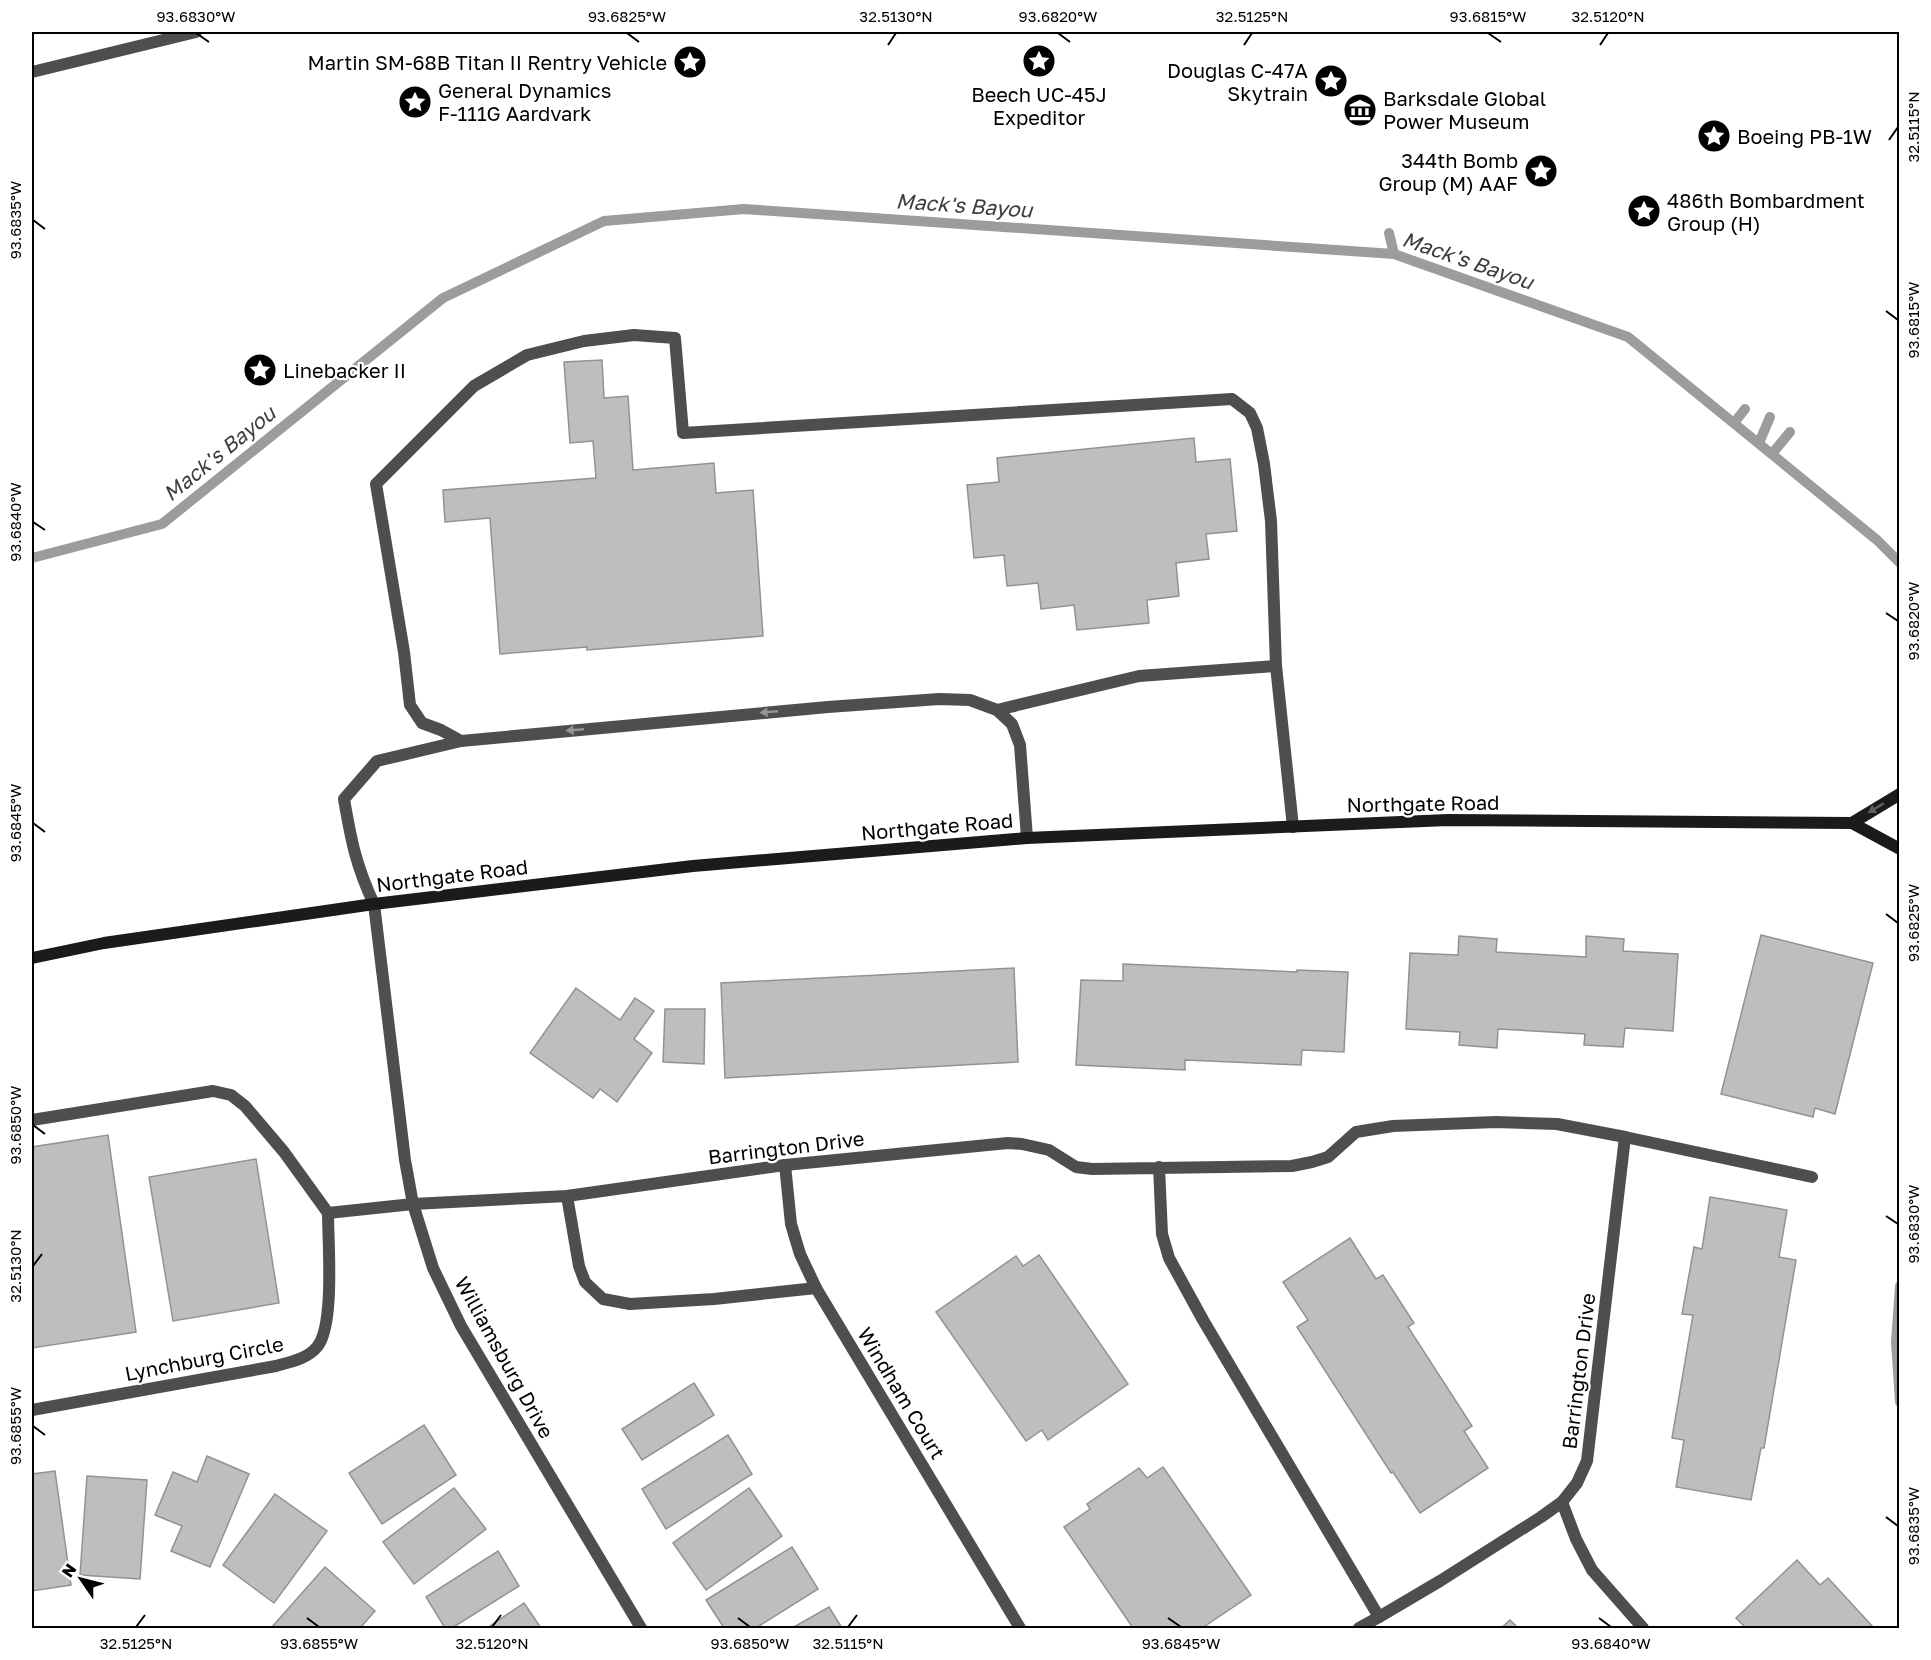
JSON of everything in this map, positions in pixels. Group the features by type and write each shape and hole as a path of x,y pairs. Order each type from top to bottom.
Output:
{"main road":[{"path":"1852,823 1899,794"},
{"name":"Northgate Road","path":"32,958 104,943 374,904 693,866 1027,838 1448,820 1852,823 1899,849"}],"street":[{"path":"32,72 196,32"},
{"path":"1027,838 1020,745 1012,724 997,710 970,700 939,699 828,707 461,741 422,723 410,705 404,651 376,484 474,386 501,370 527,356 584,341 634,335 675,338 683,433 1232,399 1250,413 1257,428 1264,464 1272,521 1276,666 1293,827"},
{"path":"997,710 1139,676 1276,666"},
{"name":"Williamsburg Drive","path":"461,741 377,761 344,799 351,843 362,878 374,904 405,1160 413,1204 433,1268 461,1326 640,1629"},
{"path":"32,1120 213,1091 231,1095 245,1106 284,1152 328,1213 413,1204"},
{"name":"Barrington Drive","path":"413,1204 567,1196 785,1165 1008,1143 1049,1150 1076,1167 1092,1169 1292,1166 1328,1157 1356,1132 1393,1126 1496,1122 1557,1124 1625,1137 1587,1461 1577,1483 1562,1502 1541,1517 1359,1629"},
{"path":"1625,1137 1812,1177"},
{"name":"Windham Court","path":"785,1165 791,1224 800,1254 816,1288 1020,1629"},
{"path":"1159,1167 1162,1234 1169,1258 1203,1320 1379,1617"},
{"path":"567,1196 579,1266 585,1282 603,1299 630,1304 714,1299 816,1288"},
{"name":"Lynchburg Circle","path":"32,1410 276,1366 306,1356 317,1347 326,1325 328,1213"},
{"path":"1562,1502 1576,1539 1592,1570 1643,1629"}],"building":[{"path":"602,360 604,398 628,396 633,470 714,463 716,493 753,490 763,636 587,650 587,647 500,654 490,518 445,522 443,490 596,478 593,441 570,443 564,362"},
{"path":"1194,438 1196,462 1230,459 1237,531 1206,534 1209,559 1176,563 1179,596 1147,600 1149,623 1077,630 1074,605 1041,609 1038,583 1007,586 1004,555 974,558 967,485 999,482 997,458"},
{"path":"1761,935 1873,963 1835,1114 1815,1108 1813,1117 1721,1094"},
{"path":"1459,936 1497,939 1496,952 1586,957 1586,936 1624,939 1623,951 1678,954 1673,1031 1625,1028 1623,1047 1584,1045 1585,1034 1498,1029 1497,1048 1459,1045 1460,1032 1406,1029 1410,953 1458,955"},
{"path":"1123,964 1297,972 1297,970 1348,972 1344,1052 1302,1050 1301,1065 1185,1060 1185,1070 1076,1065 1081,980 1123,981"},
{"path":"1014,968 1018,1062 725,1078 721,983"},
{"path":"576,988 620,1020 635,998 654,1011 634,1039 652,1053 617,1102 600,1089 593,1098 530,1053"},
{"path":"665,1009 705,1009 704,1064 663,1062"},
{"path":"108,1135 136,1332 32,1348 32,1147"},
{"path":"256,1159 279,1303 173,1321 149,1177"},
{"path":"1710,1197 1787,1210 1779,1257 1796,1260 1764,1448 1761,1448 1751,1500 1676,1487 1684,1440 1672,1438 1693,1315 1682,1314 1694,1247 1702,1249"},
{"path":"1350,1238 1376,1279 1383,1275 1414,1323 1408,1327 1472,1426 1464,1431 1488,1468 1420,1513 1393,1472 1391,1473 1297,1327 1308,1320 1283,1282"},
{"path":"1039,1255 1128,1384 1048,1440 1042,1430 1026,1441 936,1312 1016,1256 1023,1266"},
{"path":"694,1383 714,1415 642,1460 622,1429"},
{"path":"424,1425 456,1475 382,1524 349,1473"},
{"path":"728,1435 752,1474 666,1529 642,1489"},
{"path":"207,1456 249,1474 210,1567 171,1551 182,1526 155,1515 173,1472 197,1482"},
{"path":"1163,1467 1251,1595 1202,1628 1133,1628 1064,1527 1090,1509 1087,1504 1139,1468 1147,1478"},
{"path":"55,1471 71,1585 32,1591 32,1474"},
{"path":"87,1476 147,1480 140,1579 80,1575"},
{"path":"454,1488 486,1529 414,1584 383,1542"},
{"path":"749,1488 782,1536 706,1590 673,1543"},
{"path":"275,1494 327,1531 274,1603 223,1565"},
{"path":"792,1547 818,1589 756,1628 724,1628 706,1600"},
{"path":"498,1551 519,1586 452,1628 445,1628 426,1597"},
{"path":"1797,1560 1820,1585 1828,1578 1874,1628 1746,1628 1736,1618"},
{"path":"325,1567 375,1611 360,1628 271,1628"},
{"path":"524,1603 541,1628 487,1628"},
{"path":"829,1607 842,1628 792,1628"},
{"path":"1510,1620 1518,1628 1501,1628"}],"waterway":[{"name":"Mack's Bayou","path":"32,558 162,524 443,298 604,221 744,209 1394,254 1628,337 1877,540 1900,563"},
{"path":"1389,233 1394,254"},
{"path":"1734,423 1745,409"},
{"path":"1759,443 1770,417"},
{"path":"1772,454 1790,432"},
{"name":"Mack's Bayou","path":"1900,1286 1896,1342 1900,1402"}],"place":[{"name":"Beech UC-45J Expeditor","path":"1039,61"},
{"name":"Martin SM-68B Titan II Rentry Vehicle","path":"690,62"},
{"name":"Douglas C-47A Skytrain","path":"1331,81"},
{"name":"General Dynamics F-111G Aardvark","path":"415,102"},
{"name":"Barksdale Global Power Museum","path":"1360,110"},
{"name":"Boeing PB-1W","path":"1714,136"},
{"name":"344th Bomb Group (M) AAF","path":"1541,171"},
{"name":"486th Bombardment Group (H)","path":"1644,211"},
{"name":"Linebacker II","path":"260,370"}]}
